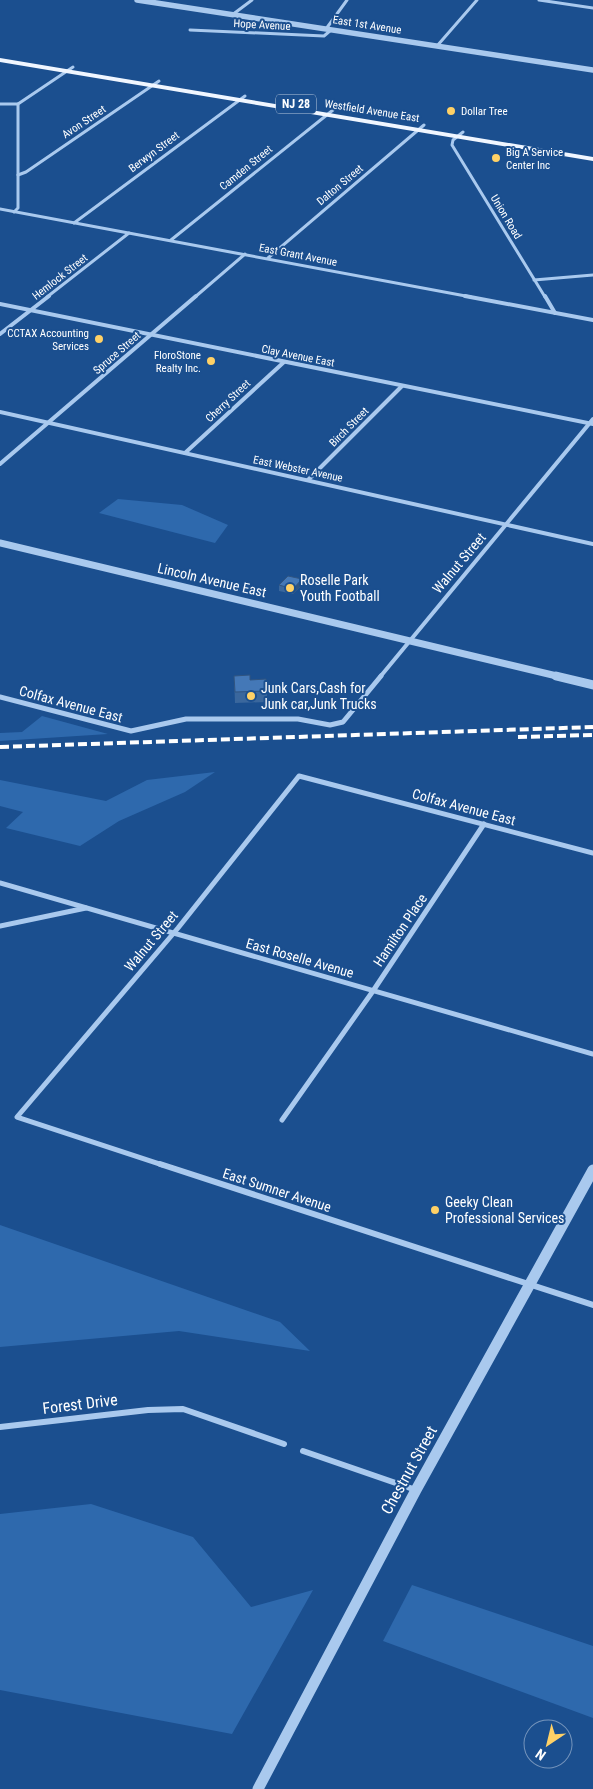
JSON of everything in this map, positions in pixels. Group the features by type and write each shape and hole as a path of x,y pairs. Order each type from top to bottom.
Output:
{"main road":[{"name":"Westfield Avenue East","path":"0,55 70,69"},
{"name":"Westfield Avenue East","path":"0,60 70,69 421,128 593,153"},
{"name":"Westfield Avenue East","path":"460,134 593,159"}],"street":[{"name":"East 1st Avenue","path":"137,0 593,70"},
{"path":"232,14 252,0"},
{"path":"329,30 347,0"},
{"path":"437,46 477,0"},
{"path":"539,0 593,8"},
{"name":"Hope Avenue","path":"190,30 324,36 329,30"},
{"path":"0,104 18,104 70,69"},
{"name":"Avon Street","path":"18,175 26,172 156,83"},
{"name":"Berwyn Street","path":"74,223 242,98"},
{"path":"14,212 18,208 18,104"},
{"name":"Camden Street","path":"171,240 330,112"},
{"name":"Dalton Street","path":"268,258 421,128"},
{"name":"Union Road","path":"460,134 452,142 452,145 555,313"},
{"name":"East Grant Avenue","path":"0,209 593,320"},
{"name":"Hemlock Street","path":"0,334 129,233"},
{"name":"Spruce Street","path":"0,464 245,254"},
{"path":"534,280 593,275"},
{"name":"Clay Avenue East","path":"0,304 591,424"},
{"name":"Cherry Street","path":"185,453 284,362"},
{"name":"Birch Street","path":"308,480 402,386"},
{"name":"East Webster Avenue","path":"0,412 593,544"},
{"name":"Walnut Street","path":"344,722 506,524 591,424 593,419"},
{"name":"Lincoln Avenue East","path":"0,543 593,684"},
{"name":"Colfax Avenue East","path":"0,697 131,731 186,719 298,719 330,725 344,722"},
{"name":"Walnut Street","path":"17,1117 172,934 299,776"},
{"name":"Colfax Avenue East","path":"299,776 593,852"},
{"name":"Hamilton Place","path":"282,1120 373,991 484,824"},
{"name":"East Roselle Avenue","path":"0,883 89,907 172,934 593,1054"},
{"path":"0,926 89,907"},
{"name":"East Sumner Avenue","path":"17,1117 593,1305"},
{"name":"Chestnut Street","path":"258,1789 416,1490 593,1170"},
{"name":"Forest Drive","path":"0,1427 148,1410 183,1410 204,1415 284,1444"},
{"path":"303,1451 416,1490"}],"shaded area":[{"path":"118,499 182,505 228,525 215,543 99,513"},
{"path":"42,716 108,734 0,741 0,733 22,732"},
{"path":"215,772 185,792 119,821 80,846 6,828 23,812 0,806 0,780 106,801 147,780"},
{"path":"0,1225 280,1322 310,1351 179,1331 0,1347"},
{"path":"91,1504 193,1537 251,1607 313,1590 232,1734 0,1690 0,1514"},
{"path":"412,1585 593,1646 593,1718 383,1641"}],"building":[{"path":"288,576 302,579 293,589 279,585"},
{"path":"250,675 250,680 266,679 267,691 235,692 234,676"}],"railway":[{"path":"0,747 593,727"},
{"path":"518,737 593,735"}],"place":[{"name":"Dollar Tree","path":"451,111"},
{"name":"Big A Service Center Inc","path":"496,158"},
{"name":"CCTAX Accounting Services","path":"99,339"},
{"name":"FloroStone Realty Inc.","path":"211,361"},
{"name":"Roselle Park Youth Football","path":"290,588"},
{"name":"Junk Cars,Cash for Junk car,Junk Trucks","path":"251,696"},
{"name":"Geeky Clean Professional Services","path":"435,1210"}]}
